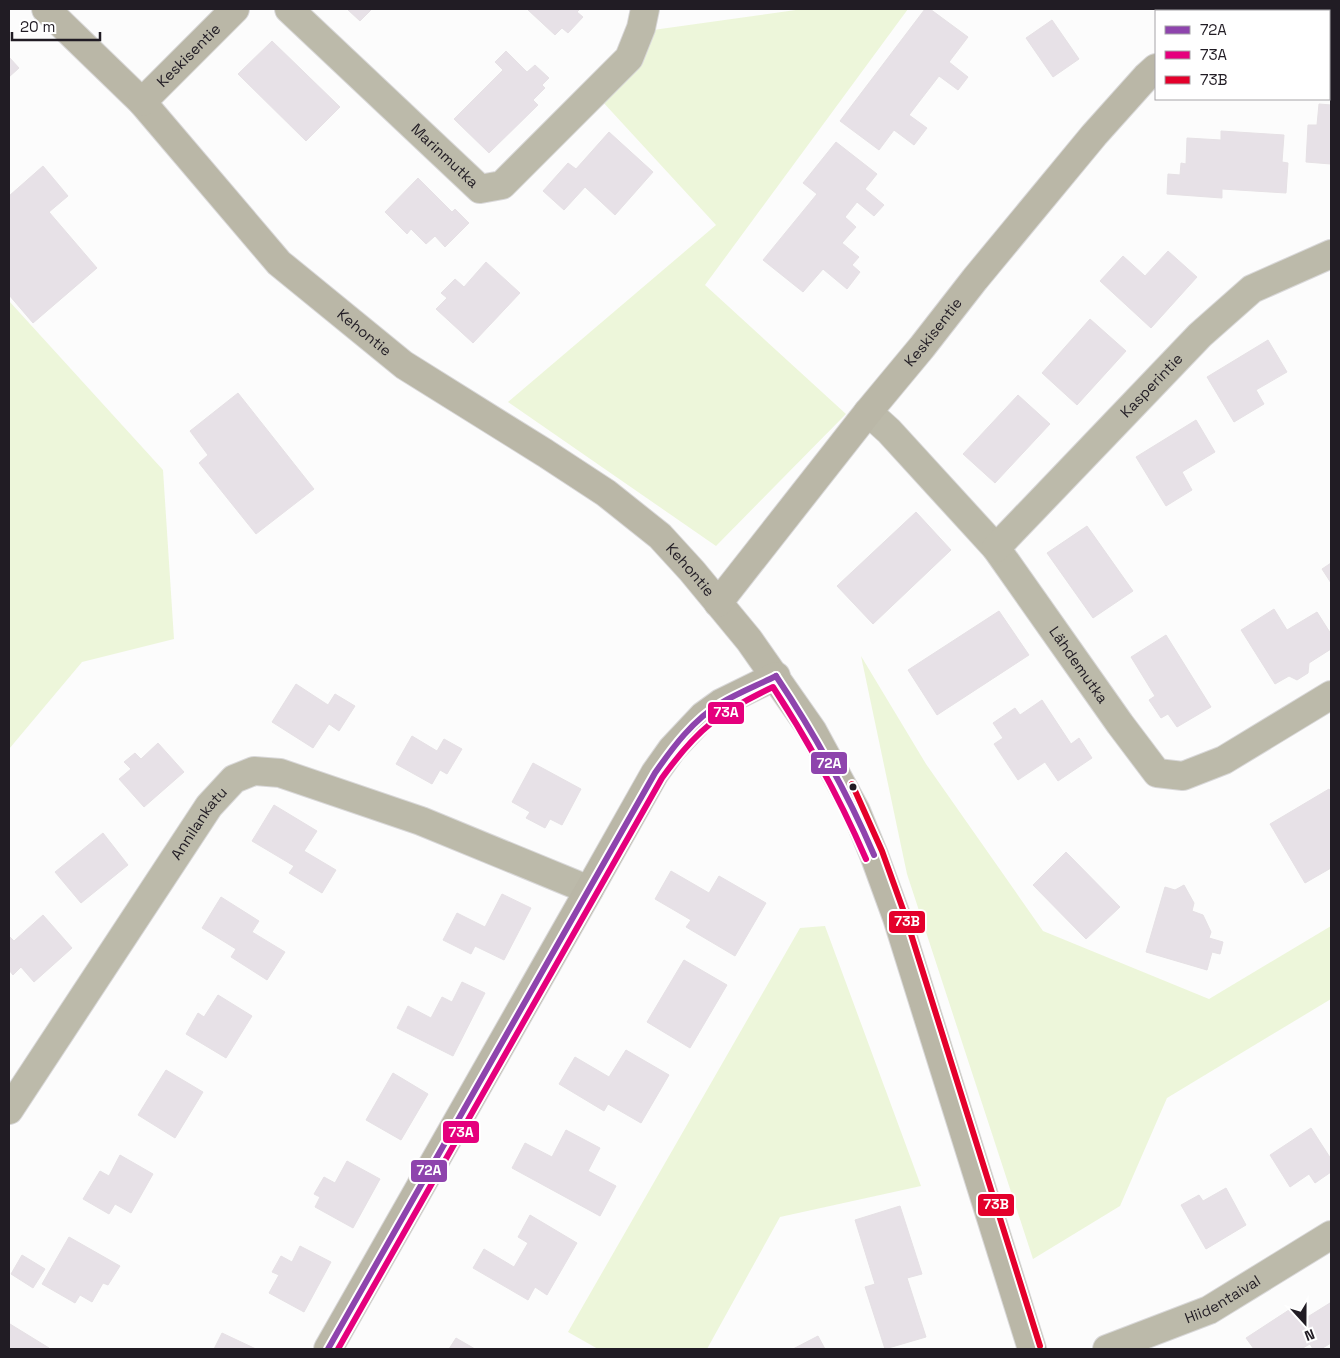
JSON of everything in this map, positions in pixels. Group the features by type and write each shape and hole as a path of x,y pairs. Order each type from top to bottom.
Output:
{"street":[{"name":"Kehontie","path":"46,9 142,102 279,263 404,365 606,494 660,536 692,571 776,676 826,755 856,811 874,855 897,918 1032,1349"},
{"name":"Keskisentie","path":"142,102 235,9"},
{"name":"Marinmutka","path":"289,9 480,189 502,184 629,58 642,28 645,9"},
{"name":"Keskisentie","path":"718,603 975,279 1094,135 1155,69"},
{"name":"Kasperintie","path":"996,548 1200,335 1252,289 1331,254"},
{"name":"Lähdemutka","path":"868,412 889,431 996,548 1120,724 1157,773 1183,776 1224,760 1331,695"},
{"path":"328,1349 655,773 672,749 704,716 721,703 776,676"},
{"name":"Annilankatu","path":"9,1110 209,806 234,779 254,771 280,773 421,821 589,890"},
{"name":"Hiidentaival","path":"1107,1349 1209,1310 1331,1235"}],"green space":[{"path":"803,9 908,9 705,285 846,414 716,546 508,402 716,225 601,100 653,30"},
{"path":"9,301 163,470 174,639 82,662 9,749"},
{"path":"861,656 926,764 1043,931 1209,999 1331,926 1331,999 1167,1098 1120,1206 1033,1259 907,874"},
{"path":"825,926 921,1186 780,1217 707,1349 598,1349 568,1332 800,928"}],"building":[{"path":"347,9 372,9 360,21"},
{"path":"527,9 580,9 577,12 583,17 568,33 562,28 555,35"},
{"path":"925,9 930,9 968,37 949,62 968,77 958,90 939,76 909,115 927,128 914,145 894,130 879,150 840,121"},
{"path":"1052,20 1079,59 1053,77 1026,38"},
{"path":"272,41 340,107 306,141 238,74"},
{"path":"506,51 527,72 535,65 549,78 542,85 545,88 533,100 538,105 489,153 454,119 503,70 495,62"},
{"path":"9,57 19,68 9,77"},
{"path":"1319,104 1331,105 1331,164 1306,162 1308,125 1317,125"},
{"path":"1221,131 1284,135 1282,162 1288,163 1286,193 1222,189 1222,198 1167,194 1168,174 1180,175 1181,163 1186,164 1187,138 1221,140"},
{"path":"609,132 653,172 615,215 585,187 564,210 543,191 568,163 576,169"},
{"path":"836,142 877,174 865,189 884,205 874,216 857,202 845,217 856,227 842,243 859,257 852,265 860,272 847,289 823,269 803,292 763,260 817,194 803,183"},
{"path":"43,166 68,196 49,212 97,268 33,323 9,295 9,196"},
{"path":"418,178 452,212 455,209 469,223 445,247 435,236 426,244 411,229 407,234 385,212"},
{"path":"1168,251 1197,277 1151,328 1100,281 1123,256 1145,276"},
{"path":"486,262 520,293 473,343 436,309 447,298 441,293 455,279 464,287"},
{"path":"1090,319 1126,351 1077,405 1042,373"},
{"path":"1268,340 1287,372 1256,390 1264,404 1234,422 1207,377"},
{"path":"238,393 314,489 256,534 199,463 208,455 190,431"},
{"path":"1018,395 1050,424 995,483 963,454"},
{"path":"1196,420 1215,452 1182,472 1192,490 1166,506 1136,457"},
{"path":"916,512 951,550 873,624 837,586"},
{"path":"1087,526 1133,591 1093,618 1047,553"},
{"path":"1331,563 1331,583 1322,569"},
{"path":"1274,609 1287,630 1317,612 1331,634 1331,649 1309,663 1308,673 1297,680 1289,676 1275,684 1241,630"},
{"path":"999,611 1029,655 937,715 908,670"},
{"path":"1166,635 1211,707 1177,727 1168,714 1161,718 1149,700 1155,696 1131,657"},
{"path":"296,684 328,705 335,694 355,706 339,731 329,724 313,748 272,722"},
{"path":"1042,700 1071,744 1079,738 1092,758 1058,781 1045,762 1018,780 994,744 1003,738 993,723 1015,708 1020,715"},
{"path":"412,736 437,751 444,739 462,749 447,774 440,770 432,784 396,764"},
{"path":"158,743 184,772 144,807 119,779 131,769 124,762 135,753 141,759"},
{"path":"533,763 581,789 562,825 550,819 545,828 526,818 530,812 512,802"},
{"path":"1329,789 1331,792 1331,868 1305,883 1270,824"},
{"path":"274,805 317,831 304,851 336,870 322,893 289,873 294,866 252,841"},
{"path":"103,833 128,865 81,903 55,872"},
{"path":"1066,852 1120,907 1086,939 1033,885"},
{"path":"671,871 709,893 719,876 766,903 735,956 686,927 691,920 655,899"},
{"path":"1184,885 1194,903 1192,911 1203,915 1211,932 1209,938 1223,942 1220,954 1212,952 1207,970 1146,952 1165,887 1175,890"},
{"path":"502,894 531,908 504,960 475,946 471,954 443,940 457,913 485,927"},
{"path":"221,897 259,921 252,932 285,952 267,980 231,957 236,949 202,928"},
{"path":"43,915 72,948 34,982 21,967 13,975 9,970 9,936 14,941"},
{"path":"684,960 727,985 690,1048 647,1022"},
{"path":"462,982 485,993 453,1056 397,1028 408,1006 431,1018 442,997 452,1002"},
{"path":"218,995 252,1016 226,1058 186,1034 198,1013 204,1017"},
{"path":"626,1050 669,1075 641,1123 608,1104 604,1111 559,1084 575,1057 609,1077"},
{"path":"166,1070 203,1092 175,1138 138,1115"},
{"path":"393,1073 428,1094 401,1140 366,1120"},
{"path":"1311,1128 1331,1159 1331,1172 1315,1183 1309,1174 1290,1187 1270,1155"},
{"path":"566,1130 600,1148 588,1171 616,1186 600,1216 512,1168 525,1143 552,1157"},
{"path":"120,1155 153,1174 131,1213 115,1204 109,1214 83,1199 100,1171 109,1176"},
{"path":"347,1161 380,1179 353,1228 315,1207 320,1197 314,1194 324,1177 335,1183"},
{"path":"1226,1188 1246,1225 1206,1249 1181,1205 1199,1195 1203,1201"},
{"path":"900,1206 922,1274 907,1278 926,1337 885,1349 865,1287 875,1284 855,1220"},
{"path":"530,1215 577,1243 547,1295 535,1287 528,1300 473,1268 484,1249 514,1267 528,1243 518,1237"},
{"path":"69,1237 120,1266 108,1285 103,1283 92,1302 80,1295 75,1303 42,1284"},
{"path":"300,1246 331,1262 304,1312 269,1293 279,1275 272,1272 281,1256 292,1262"},
{"path":"22,1255 45,1269 33,1288 11,1274"},
{"path":"1330,1303 1331,1343 1321,1349 1313,1349 1310,1344 1301,1349 1254,1349 1246,1338 1292,1308 1301,1321"},
{"path":"10,1324 49,1348 9,1349"},
{"path":"222,1333 256,1349 214,1349"},
{"path":"818,1336 825,1349 793,1349"},
{"path":"456,1338 475,1349 449,1349"}],"transit line":[{"name":"72A","path":"776,676 804,719 829,763 853,808 874,855"},
{"name":"72A","path":"328,1349 655,773 669,753 701,717 721,703 776,676"},
{"name":"73A","path":"338,1349 662,778 699,734 738,705 773,687 823,771 866,859"},
{"name":"73B","path":"852,784 882,851 905,915 1040,1346"}]}
